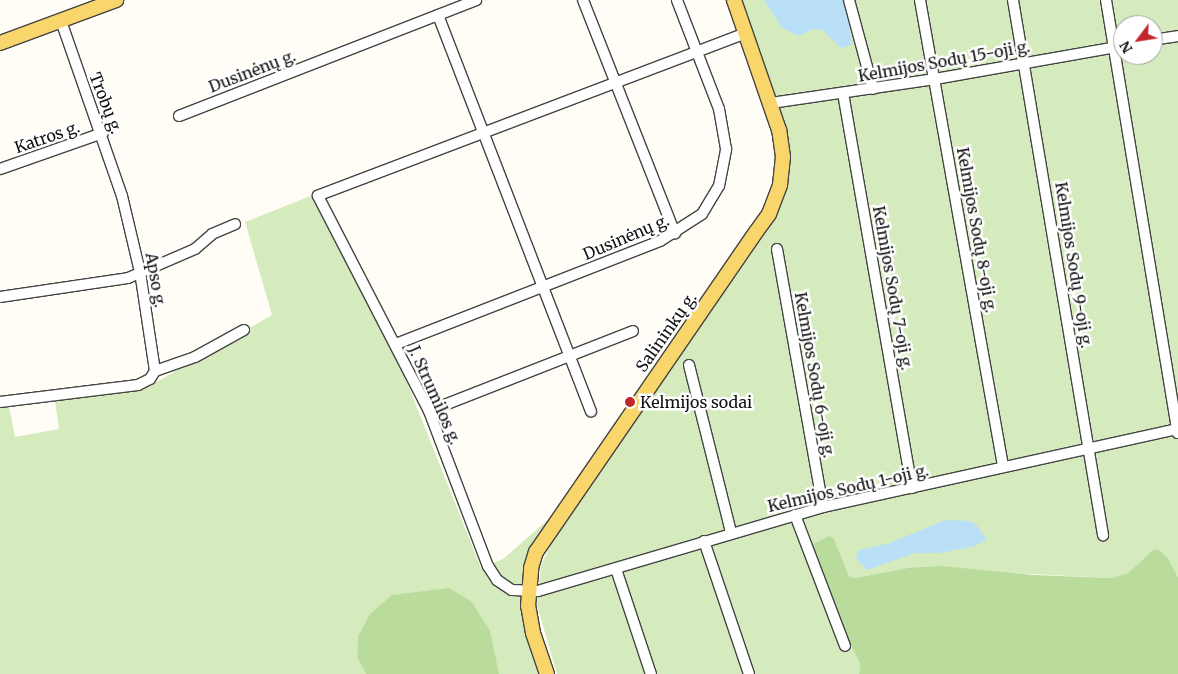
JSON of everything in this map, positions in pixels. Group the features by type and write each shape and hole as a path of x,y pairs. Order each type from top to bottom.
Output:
{"main road":[{"path":"0,43 116,0"},
{"name":"Salininkų g.","path":"547,674 533,634 529,591 531,568 543,540 769,214 780,185 783,157 771,103 734,0"}],"street":[{"name":"Dusinėnų g.","path":"179,116 476,0"},
{"path":"584,0 675,234"},
{"name":"Dusinėnų g.","path":"396,344 675,234 694,222 711,202 724,169 723,127 677,0"},
{"path":"849,0 873,89"},
{"name":"Kelmijos Sodų 8-oji g.","path":"920,0 936,79 1003,466"},
{"name":"Kelmijos Sodų 9-oji g.","path":"1013,0 1103,535"},
{"path":"1106,0 1113,25"},
{"path":"438,15 591,411"},
{"name":"Trobų g.","path":"61,21 103,133 122,196"},
{"path":"483,133 746,33"},
{"path":"1163,38 1178,36"},
{"name":"Kelmijos Sodų 15-oji g.","path":"771,103 936,79 1113,47"},
{"path":"1122,65 1178,430"},
{"name":"Kelmijos Sodų 7-oji g.","path":"843,93 912,488"},
{"name":"Katros g.","path":"0,169 103,133"},
{"name":"J. Strumilos g.","path":"483,133 318,196 429,411 492,575 512,590 529,591"},
{"name":"Apso g.","path":"122,196 140,272 156,371"},
{"path":"0,296 128,278 195,249 212,234 235,224"},
{"name":"Kelmijos Sodų 6-oji g.","path":"777,248 823,507"},
{"path":"0,402 138,385 150,379 156,371 196,357 244,330"},
{"path":"429,411 633,331"},
{"path":"689,366 730,532"},
{"name":"Kelmijos Sodų 1-oji g.","path":"529,591 616,569 730,532 823,507 1087,447 1178,430"},
{"path":"795,515 845,646"},
{"path":"704,541 749,674"},
{"path":"616,569 651,674"}],"green space":[{"path":"741,0 1178,0 1178,577 1167,557 1159,550 1153,550 1128,573 1111,578 907,568 855,578 849,576 834,539 824,589 860,664 859,674 557,674 537,605 541,565 554,539 774,221 787,184"},
{"path":"313,195 398,360 481,568 503,559 551,517 532,547 525,567 541,674 499,674 370,614 358,636 357,657 366,674 0,674 0,408 9,407 15,437 59,429 55,401 148,387 272,315 245,222"},
{"path":"829,536 834,539 849,576 855,578 907,568 941,566 1034,575 1111,578 1128,573 1153,550 1159,550 1167,557 1178,577 1178,674 859,674 860,664 824,589 809,546"},
{"path":"449,588 472,602 490,631 499,674 366,674 357,657 358,636 370,614 392,595"}],"water":[{"path":"764,0 843,0 847,8 852,45 841,48 822,30 813,29 799,36 782,28"},
{"path":"945,520 969,521 976,524 987,540 972,547 939,553 915,553 867,570 856,559 859,550 890,543"}],"place":[{"name":"Kelmijos sodai","path":"630,402"}]}
